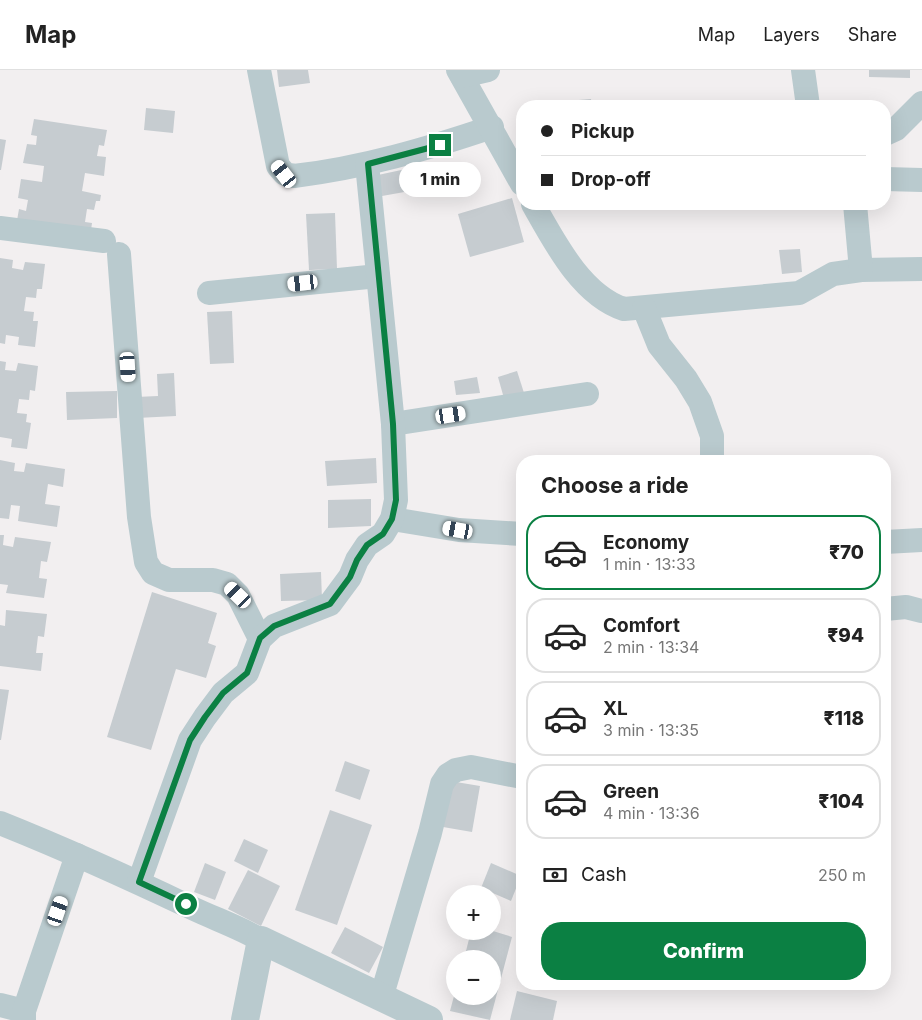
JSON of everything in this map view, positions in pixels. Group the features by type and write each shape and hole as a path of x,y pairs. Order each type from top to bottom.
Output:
{"street":[{"path":"260,70 278,166 284,174 301,175 368,164 422,151 492,127"},
{"path":"488,70 460,73 492,127 514,151"},
{"path":"803,70 807,100"},
{"path":"891,131 896,129 922,103"},
{"path":"139,882 190,740 223,693 247,673 260,638 274,626 330,604 350,577 357,560 367,545 383,534 392,519 396,500 393,424 368,164"},
{"path":"891,179 922,180"},
{"path":"536,210 564,259 614,305 624,309 799,293 833,274 861,270 922,269"},
{"path":"856,210 861,270"},
{"path":"0,228 112,247 139,517 146,562 153,573 169,580 212,580 227,584 238,595 260,638"},
{"path":"209,292 378,276"},
{"path":"644,308 659,345 686,379 700,402 712,436 712,455"},
{"path":"393,424 587,394"},
{"path":"392,519 458,530 516,534"},
{"path":"891,542 922,540"},
{"path":"891,608 906,607 922,611"},
{"path":"381,998 430,834 442,784 456,770 471,767 516,776"},
{"path":"0,823 139,882 201,912 229,922 261,940 429,1020"},
{"path":"0,1005 24,1016 77,855"},
{"path":"244,1020 261,940"}],"building":[{"path":"277,70 308,70 310,83 279,87"},
{"path":"869,70 910,70 910,78 869,77"},
{"path":"146,108 175,111 173,133 144,130"},
{"path":"34,119 107,130 104,146 99,145 97,156 106,157 104,176 85,173 82,191 101,195 100,201 96,201 94,210 87,209 85,222 92,223 90,237 16,226 19,209 26,211 28,200 18,198 21,179 42,182 44,166 23,163 27,144 36,145 37,136 31,135"},
{"path":"0,139 6,140 1,170 0,170"},
{"path":"406,169 410,191 382,196 378,175"},
{"path":"512,198 524,242 470,257 458,214"},
{"path":"335,213 337,269 309,270 306,214"},
{"path":"800,249 802,272 782,274 779,250"},
{"path":"0,258 13,260 12,268 23,270 25,262 45,264 42,289 37,289 36,298 26,297 24,311 34,312 33,321 38,321 35,347 18,345 19,337 6,335 5,344 0,343"},
{"path":"232,311 234,363 210,364 207,312"},
{"path":"0,361 6,362 5,370 16,371 18,363 38,366 35,391 30,390 29,400 19,399 17,413 27,414 26,422 31,423 27,449 11,447 12,439 0,437"},
{"path":"517,371 525,396 505,402 498,377"},
{"path":"174,373 176,416 137,418 136,397 158,396 157,374"},
{"path":"477,377 480,393 456,395 454,381"},
{"path":"117,391 117,418 67,420 66,392"},
{"path":"376,458 377,483 327,486 325,461"},
{"path":"0,460 15,463 14,471 24,472 26,463 65,469 63,487 48,484 45,504 60,506 57,527 18,521 20,506 11,505 9,519 0,518"},
{"path":"371,499 371,526 328,528 328,500"},
{"path":"0,535 4,535 3,545 13,547 15,537 51,542 47,562 41,561 39,578 47,579 44,598 6,593 8,585 0,584"},
{"path":"321,572 322,600 281,601 280,574"},
{"path":"152,592 217,613 208,643 216,646 206,678 176,669 151,750 107,737"},
{"path":"6,610 47,614 44,637 38,636 36,653 43,653 41,671 0,666 0,625 5,626"},
{"path":"0,689 9,690 1,740 0,740"},
{"path":"345,761 370,770 360,800 335,791"},
{"path":"450,781 480,786 472,832 443,827"},
{"path":"330,810 372,825 337,925 295,910"},
{"path":"244,839 268,850 258,873 234,861"},
{"path":"205,863 226,872 215,900 194,892"},
{"path":"491,863 516,874 516,888 511,901 501,897 501,885 482,885"},
{"path":"248,870 280,886 261,926 228,909"},
{"path":"345,927 383,947 369,973 331,953"},
{"path":"501,934 512,937 501,978 501,950 466,950 469,940 501,940"},
{"path":"517,991 557,1001 553,1020 510,1020"},
{"path":"452,1005 494,1005 490,1020 450,1011"}],"route":[{"path":"186,904 139,882 190,740 223,693 247,673 260,638 274,626 330,604 350,577 357,560 367,545 383,534 392,519 396,500 393,424 368,164 440,145"}]}
